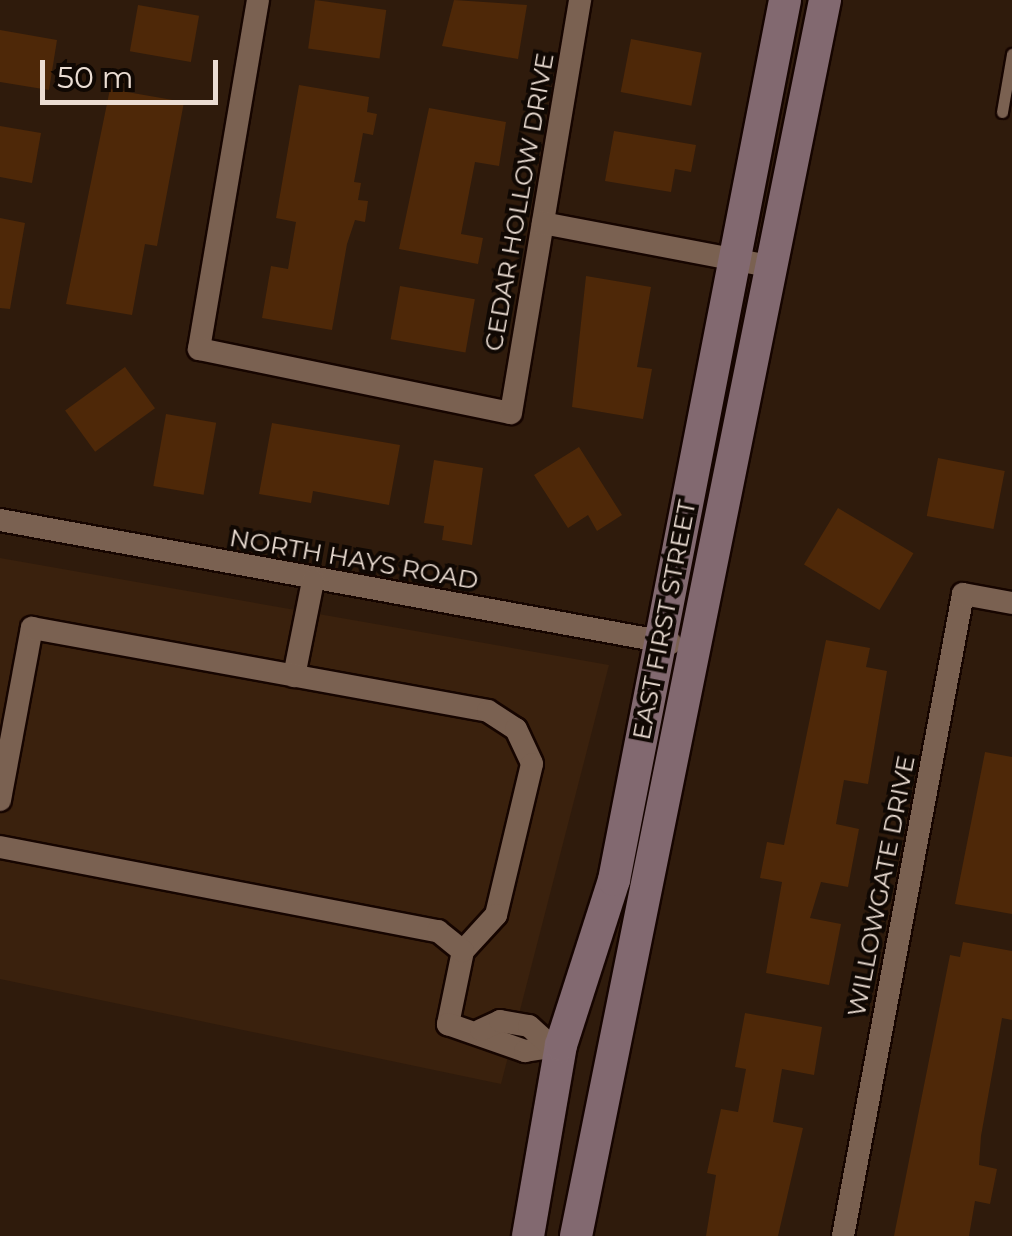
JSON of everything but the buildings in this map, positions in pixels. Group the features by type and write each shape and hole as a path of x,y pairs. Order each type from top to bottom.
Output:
{"main road":[{"name":"EAST FIRST STREET","path":"528,1236 554,1044 614,880 785,0"},
{"name":"EAST FIRST STREET","path":"576,1236 610,1052 699,649 825,0"},
{"path":"554,1044 610,1052"}],"street":[{"name":"CEDAR HOLLOW DRIVE","path":"258,0 200,348 511,413 580,0"},
{"path":"543,223 773,267"},
{"name":"NORTH HAYS ROAD","path":"0,520 313,581 699,649"},
{"path":"294,676 313,581"},
{"name":"WILLOWGATE DRIVE","path":"843,1236 964,594 1012,603"},
{"path":"0,800 32,628 488,711 516,729 532,764 496,915 463,952 448,1024 481,1030 497,1045 526,1051 554,1044"},
{"path":"0,848 438,930 463,952"}],"lane":[{"path":"1002,112 1012,54"}],"shaded area":[{"path":"0,558 609,665 501,1084 0,979"}]}
